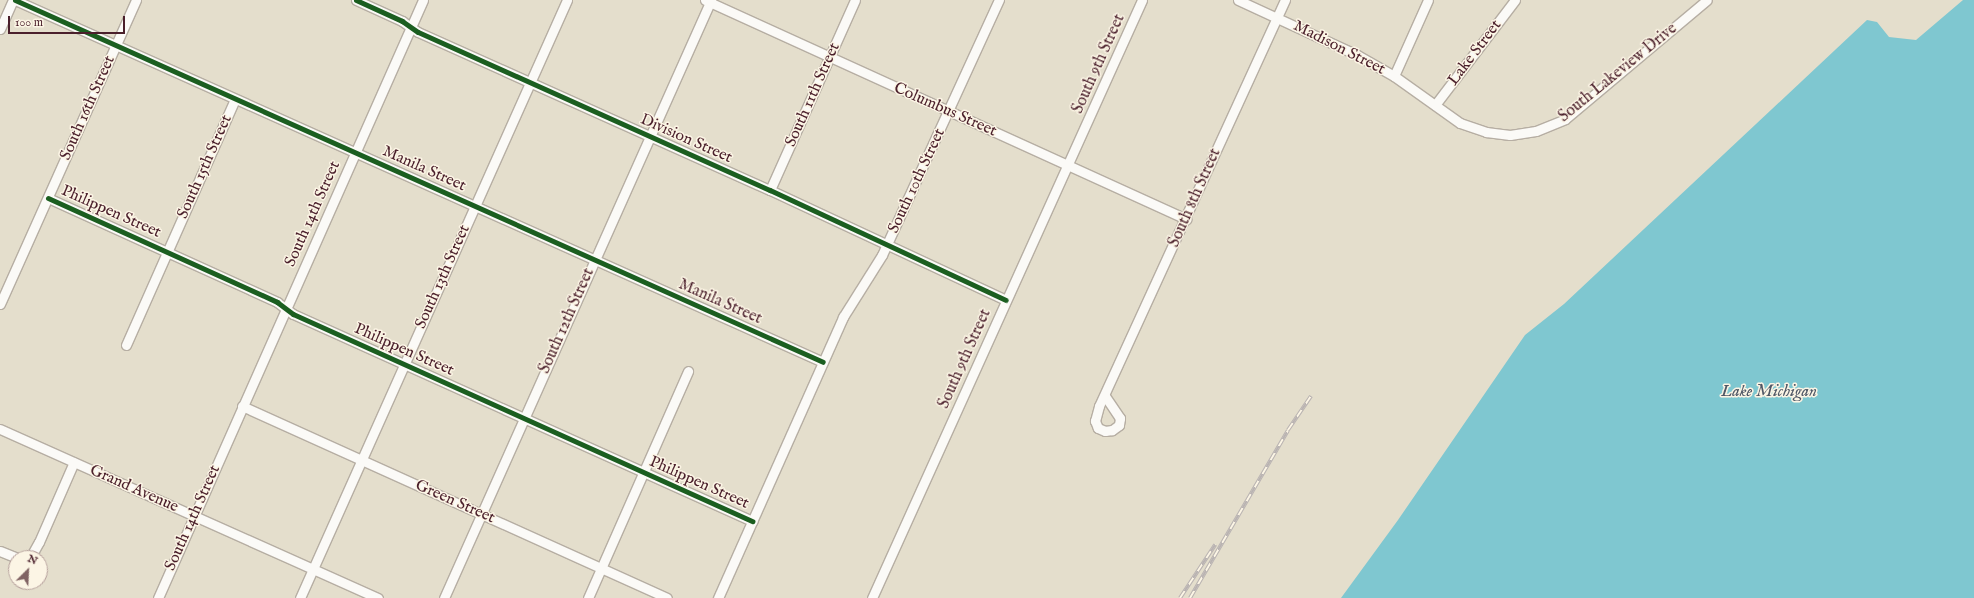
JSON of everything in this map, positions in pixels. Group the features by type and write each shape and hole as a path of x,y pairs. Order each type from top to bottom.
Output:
{"street":[{"path":"0,30 14,0"},
{"name":"Manila Street","path":"14,0 823,362"},
{"name":"South 16th Street","path":"0,304 136,0"},
{"name":"Division Street","path":"356,0 530,83 770,190 1006,300"},
{"name":"South 14th Street","path":"158,598 423,0"},
{"name":"South 13th Street","path":"300,598 567,0"},
{"name":"South 11th Street","path":"770,190 855,0"},
{"name":"South 10th Street","path":"718,598 843,317 887,245 999,0"},
{"name":"South 9th Street","path":"872,598 1142,0"},
{"name":"Madison Street","path":"1238,0 1357,55 1394,76 1434,105"},
{"name":"South 8th Street","path":"1105,396 1285,0"},
{"path":"1394,76 1428,0"},
{"name":"Lake Street","path":"1434,105 1515,0"},
{"name":"South Lakeview Drive","path":"1434,105 1460,123 1492,134 1520,134 1548,127 1574,112 1707,0"},
{"name":"Columbus Street","path":"708,1 829,58 1186,219"},
{"name":"South 12th Street","path":"444,598 708,1"},
{"name":"South 15th Street","path":"126,345 235,99"},
{"name":"Philippen Street","path":"48,198 277,302 293,314 404,365 752,521"},
{"path":"588,598 688,371"},
{"name":"Green Street","path":"242,406 667,598"},
{"name":"Grand Avenue","path":"0,429 378,598"},
{"path":"34,550 74,462"}],"water":[{"name":"Lake Michigan","path":"1963,0 1974,0 1974,598 1341,598 1398,520 1525,335 1564,304 1867,20 1877,22 1889,37 1916,40"}],"railway":[{"path":"1190,598 1288,430 1311,396"},
{"path":"1180,598 1215,545"}],"cycle path":[{"path":"15,0 823,362"},
{"path":"356,0 402,21 418,32 770,190 1006,300"},
{"path":"48,198 277,302 293,314 752,521"}]}
